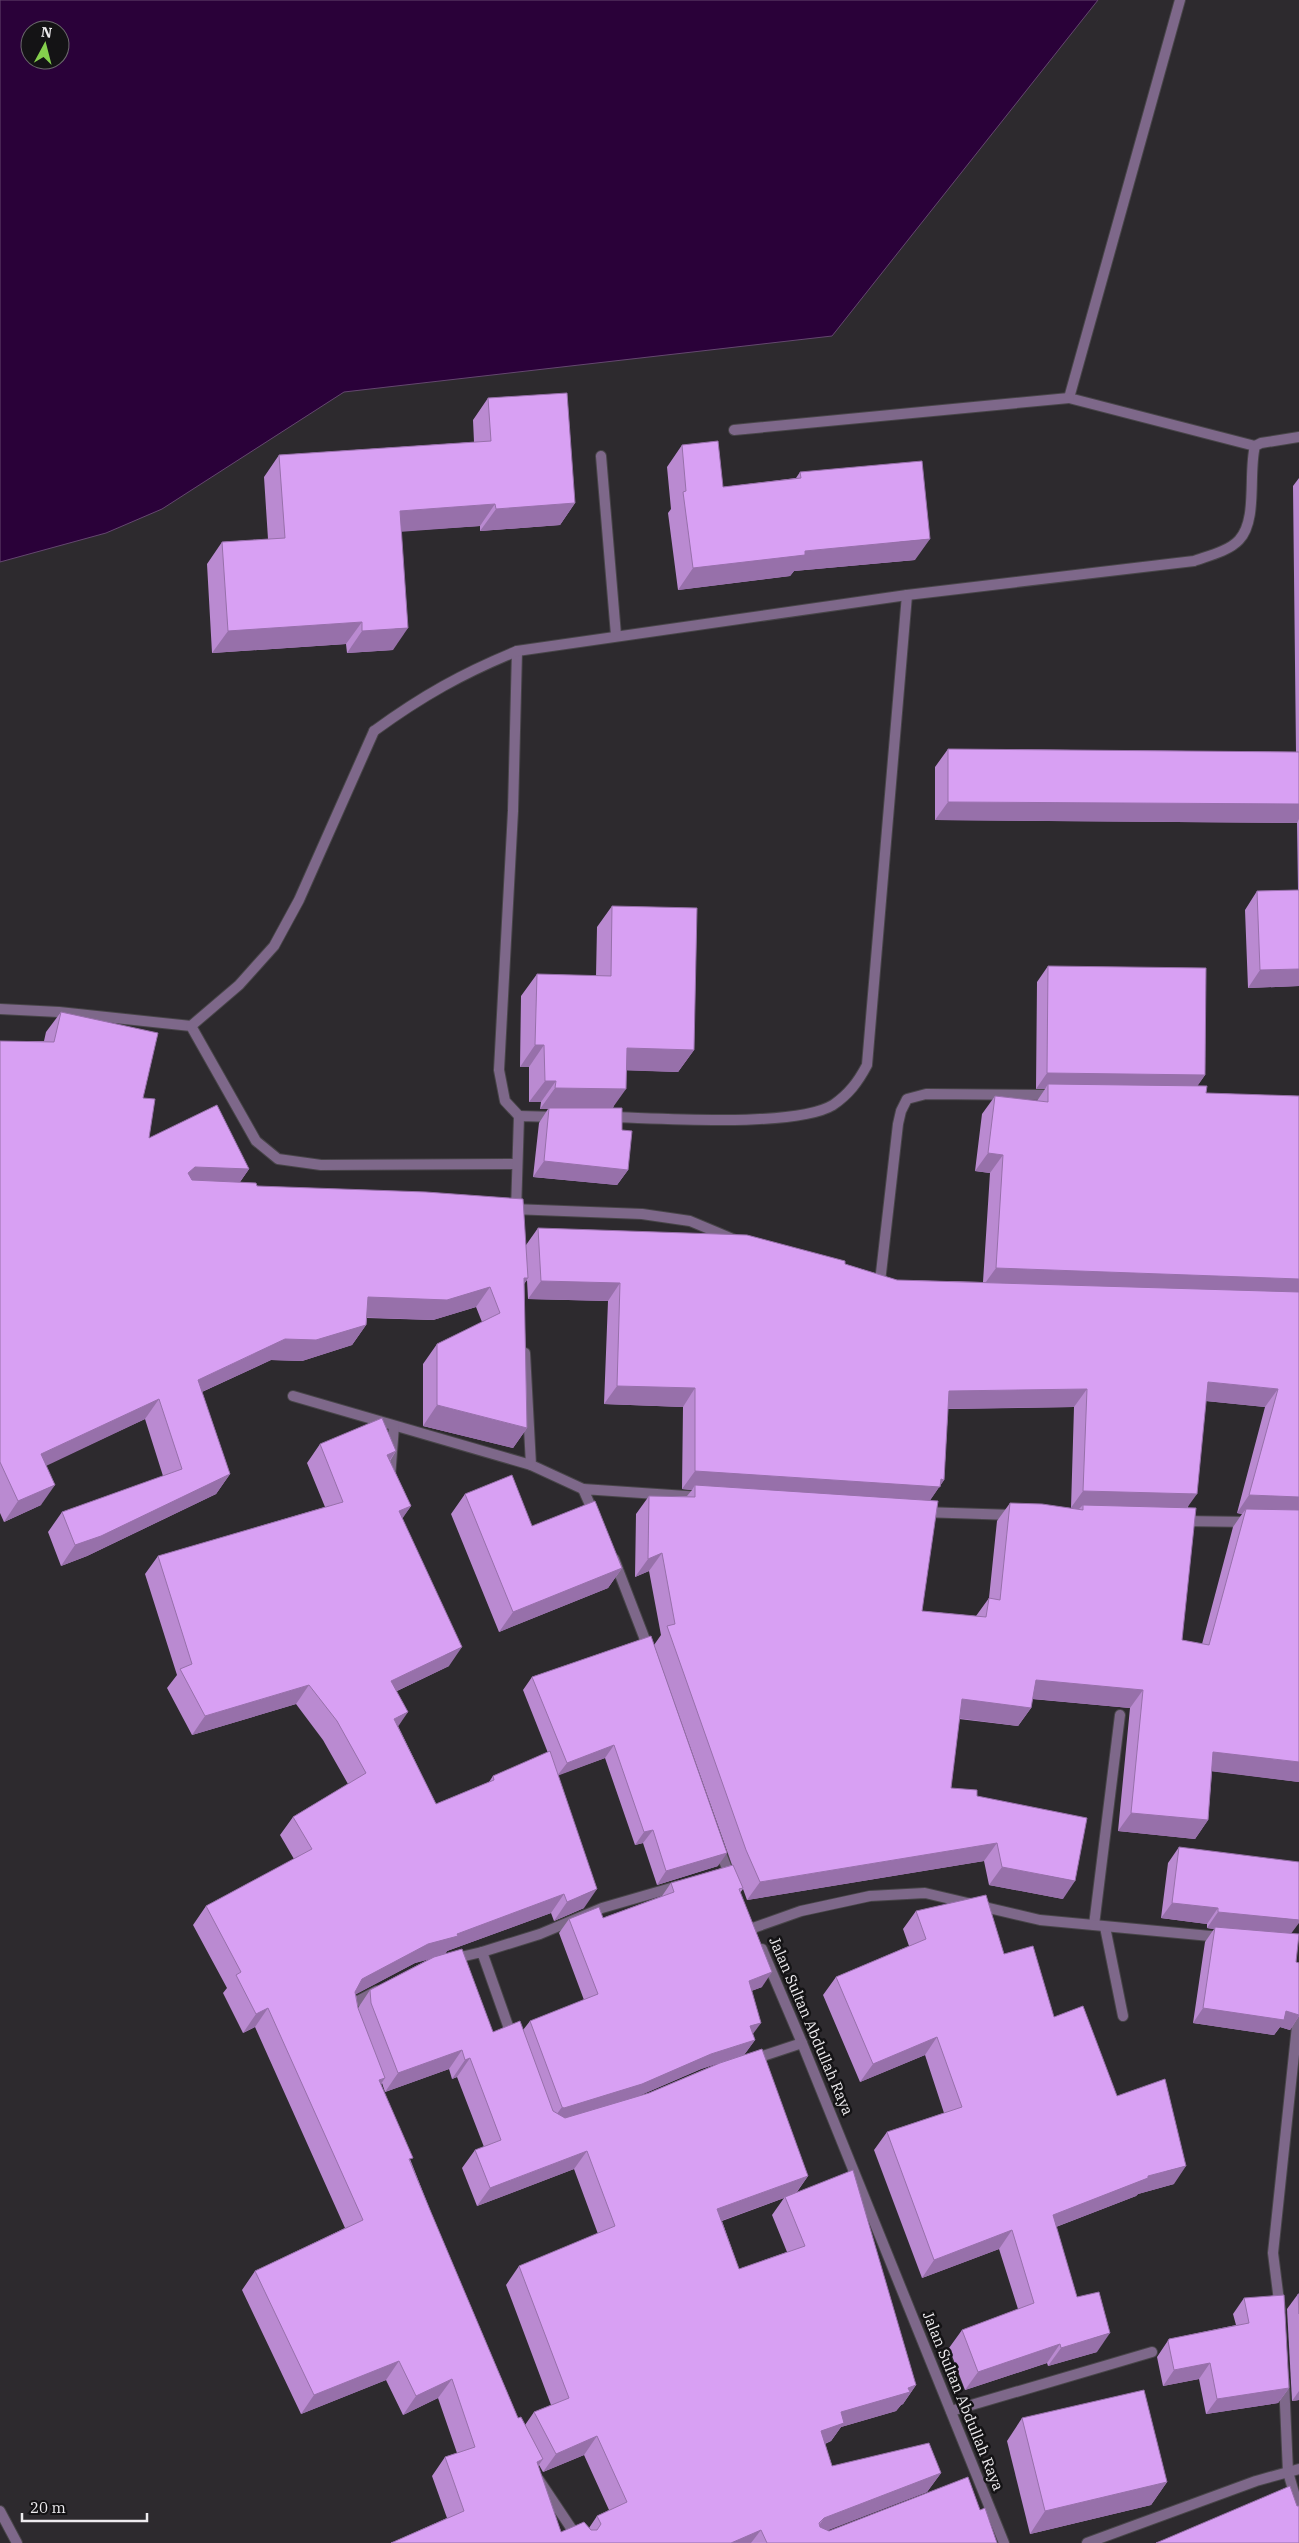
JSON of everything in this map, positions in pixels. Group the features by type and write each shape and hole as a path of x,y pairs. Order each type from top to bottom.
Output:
{"street":[{"path":"1069,398 1180,0"},
{"path":"734,430 1069,398 1255,446 1261,443 1299,437"},
{"path":"0,1010 59,1012 191,1026 239,985 274,946 303,892 374,731 415,701 467,671 517,651 616,635 907,595 1194,561 1218,552 1240,540 1251,513 1252,464 1255,446"},
{"path":"601,456 616,635"},
{"path":"598,1117 766,1119 818,1111 832,1105 855,1087 867,1065 907,595"},
{"path":"517,651 513,811 499,1070 505,1101 519,1116 568,1117"},
{"path":"191,1026 256,1141 278,1160 321,1165 516,1164"},
{"path":"880,1282 898,1124 901,1111 907,1099 926,1094 1064,1095"},
{"path":"517,1214 516,1164 519,1116"},
{"path":"497,1209 517,1214 642,1214 690,1221 741,1243"},
{"path":"525,1344 531,1465"},
{"path":"293,1396 531,1465 583,1488 711,1498"},
{"path":"390,1478 394,1426"},
{"path":"583,1488 598,1524"},
{"path":"909,1512 1028,1516"},
{"path":"1167,1520 1263,1522"},
{"path":"610,1550 626,1585 652,1659"},
{"path":"1120,1715 1094,1926 1231,1938"},
{"path":"714,1834 723,1873 735,1888"},
{"path":"445,1961 540,1934 602,1908 692,1882"},
{"name":"Jalan Sultan Abdullah Raya","path":"1004,2543 974,2480 951,2411 752,1924 801,1910 900,1892 925,1893 1040,1920 1094,1926"},
{"path":"1105,1927 1124,2016"},
{"path":"482,1952 515,2044"},
{"path":"351,2024 349,2010 352,2004 385,1986"},
{"path":"1281,2316 1273,2253 1299,2007"},
{"path":"740,2064 802,2043"},
{"path":"951,2411 1152,2352"},
{"path":"1284,2374 1299,2510"},
{"path":"533,2471 581,2543"},
{"path":"1087,2543 1256,2481 1294,2471"},
{"path":"0,2511 17,2543"}],"shaded area":[{"path":"0,0 1098,0 832,336 344,392 162,509 106,533 0,562"}],"building":[{"path":"567,393 575,503 496,509 495,504 400,511 408,628 362,631 362,622 228,631 222,542 285,538 279,455 491,441 488,398"},
{"path":"718,441 723,487 801,478 800,472 922,461 930,539 805,551 805,555 693,568 683,492 686,491 682,445"},
{"path":"948,749 1299,752 1299,804 948,802"},
{"path":"1299,890 1299,969 1260,970 1257,891"},
{"path":"612,906 697,908 694,1050 627,1048 626,1089 555,1088 556,1081 545,1081 544,1045 535,1045 537,974 611,976"},
{"path":"1048,966 1206,968 1205,1075 1047,1073"},
{"path":"61,1012 158,1033 143,1098 155,1099 149,1138 217,1105 249,1169 195,1167 188,1173 192,1180 256,1183 257,1186 426,1192 523,1199 528,1278 524,1278 527,1428 437,1405 437,1344 500,1313 490,1287 447,1300 368,1297 366,1325 316,1340 285,1339 198,1380 230,1474 101,1536 75,1545 62,1512 182,1469 159,1399 41,1454 55,1485 18,1501 0,1462 0,1041 54,1042"},
{"path":"1048,1084 1207,1086 1206,1093 1299,1096 1299,1279 996,1268 1003,1155 988,1153 995,1096 1048,1102"},
{"path":"549,1108 622,1108 622,1130 632,1131 628,1170 544,1161"},
{"path":"538,1228 747,1235 845,1261 845,1264 897,1280 1299,1292 1299,1497 1249,1495 1278,1389 1208,1382 1197,1494 1083,1491 1087,1389 949,1391 944,1480 941,1479 940,1487 695,1471 695,1388 617,1386 620,1283 541,1281"},
{"path":"382,1418 396,1451 387,1455 411,1506 399,1511 462,1647 391,1681 408,1712 394,1719 436,1804 494,1780 493,1776 550,1751 597,1889 567,1902 564,1894 457,1934 458,1936 428,1944 362,1979 355,1992 358,2008 385,2078 379,2080 413,2158 409,2159 518,2418 521,2417 543,2459 537,2462 561,2532 584,2522 591,2530 597,2530 601,2524 597,2516 627,2502 597,2436 556,2454 534,2412 569,2398 519,2266 615,2226 587,2151 490,2188 475,2150 501,2140 470,2058 465,2060 462,2050 398,2073 371,2003 370,1990 434,1957 462,1949 493,2032 520,2021 553,2111 565,2118 649,2093 720,2063 762,2049 808,2176 717,2209 739,2269 805,2246 785,2197 853,2170 916,2385 908,2388 910,2392 841,2412 844,2423 821,2431 832,2466 929,2443 941,2473 824,2518 819,2523 820,2527 829,2531 968,2477 980,2510 985,2508 997,2543 767,2543 761,2530 731,2543 391,2543 464,2511 445,2457 475,2447 452,2379 416,2396 399,2361 314,2395 255,2271 363,2220 268,2008 256,2014 236,1975 241,1972 206,1906 312,1849 293,1817 366,1773 337,1721 309,1685 205,1716 180,1669 192,1664 158,1556 343,1502 320,1444"},
{"path":"512,1475 532,1526 595,1501 622,1568 513,1612 465,1494"},
{"path":"695,1485 938,1501 922,1611 986,1617 989,1598 1000,1600 1010,1503 1042,1504 1083,1510 1083,1505 1196,1508 1182,1640 1209,1645 1246,1509 1299,1510 1299,1762 1213,1752 1208,1820 1131,1813 1143,1690 1036,1680 1031,1708 962,1699 951,1788 977,1790 977,1796 1087,1818 1075,1881 1002,1867 997,1843 760,1882 746,1850 667,1626 675,1624 662,1553 648,1559 649,1496 695,1497"},
{"path":"651,1636 727,1853 666,1871 653,1830 644,1832 614,1745 567,1763 532,1677"},
{"path":"1179,1847 1299,1862 1299,1920 1218,1912 1218,1908 1172,1903"},
{"path":"733,1865 743,1888 739,1889 772,1972 749,1981 761,2023 750,2026 755,2040 711,2054 642,2084 564,2108 562,2107 530,2021 598,1994 569,1919 599,1907 603,1918 674,1892 671,1883"},
{"path":"986,1895 1004,1954 1033,1946 1054,2017 1083,2006 1117,2096 1165,2079 1186,2166 1148,2176 1148,2178 1053,2215 1077,2297 1099,2292 1110,2333 1061,2348 1060,2344 978,2372 962,2330 1034,2303 1012,2230 934,2260 887,2132 962,2107 937,2037 873,2064 836,1977 926,1939 916,1911"},
{"path":"1215,1927 1299,1934 1296,1962 1299,1963 1299,2015 1286,2011 1284,2020 1203,2008"},
{"path":"1284,2295 1289,2388 1217,2399 1210,2363 1174,2370 1169,2339 1249,2323 1244,2298"},
{"path":"1144,2390 1167,2482 1045,2511 1022,2418"},
{"path":"1290,2486 1297,2506 1299,2506 1299,2543 1156,2543"}]}
